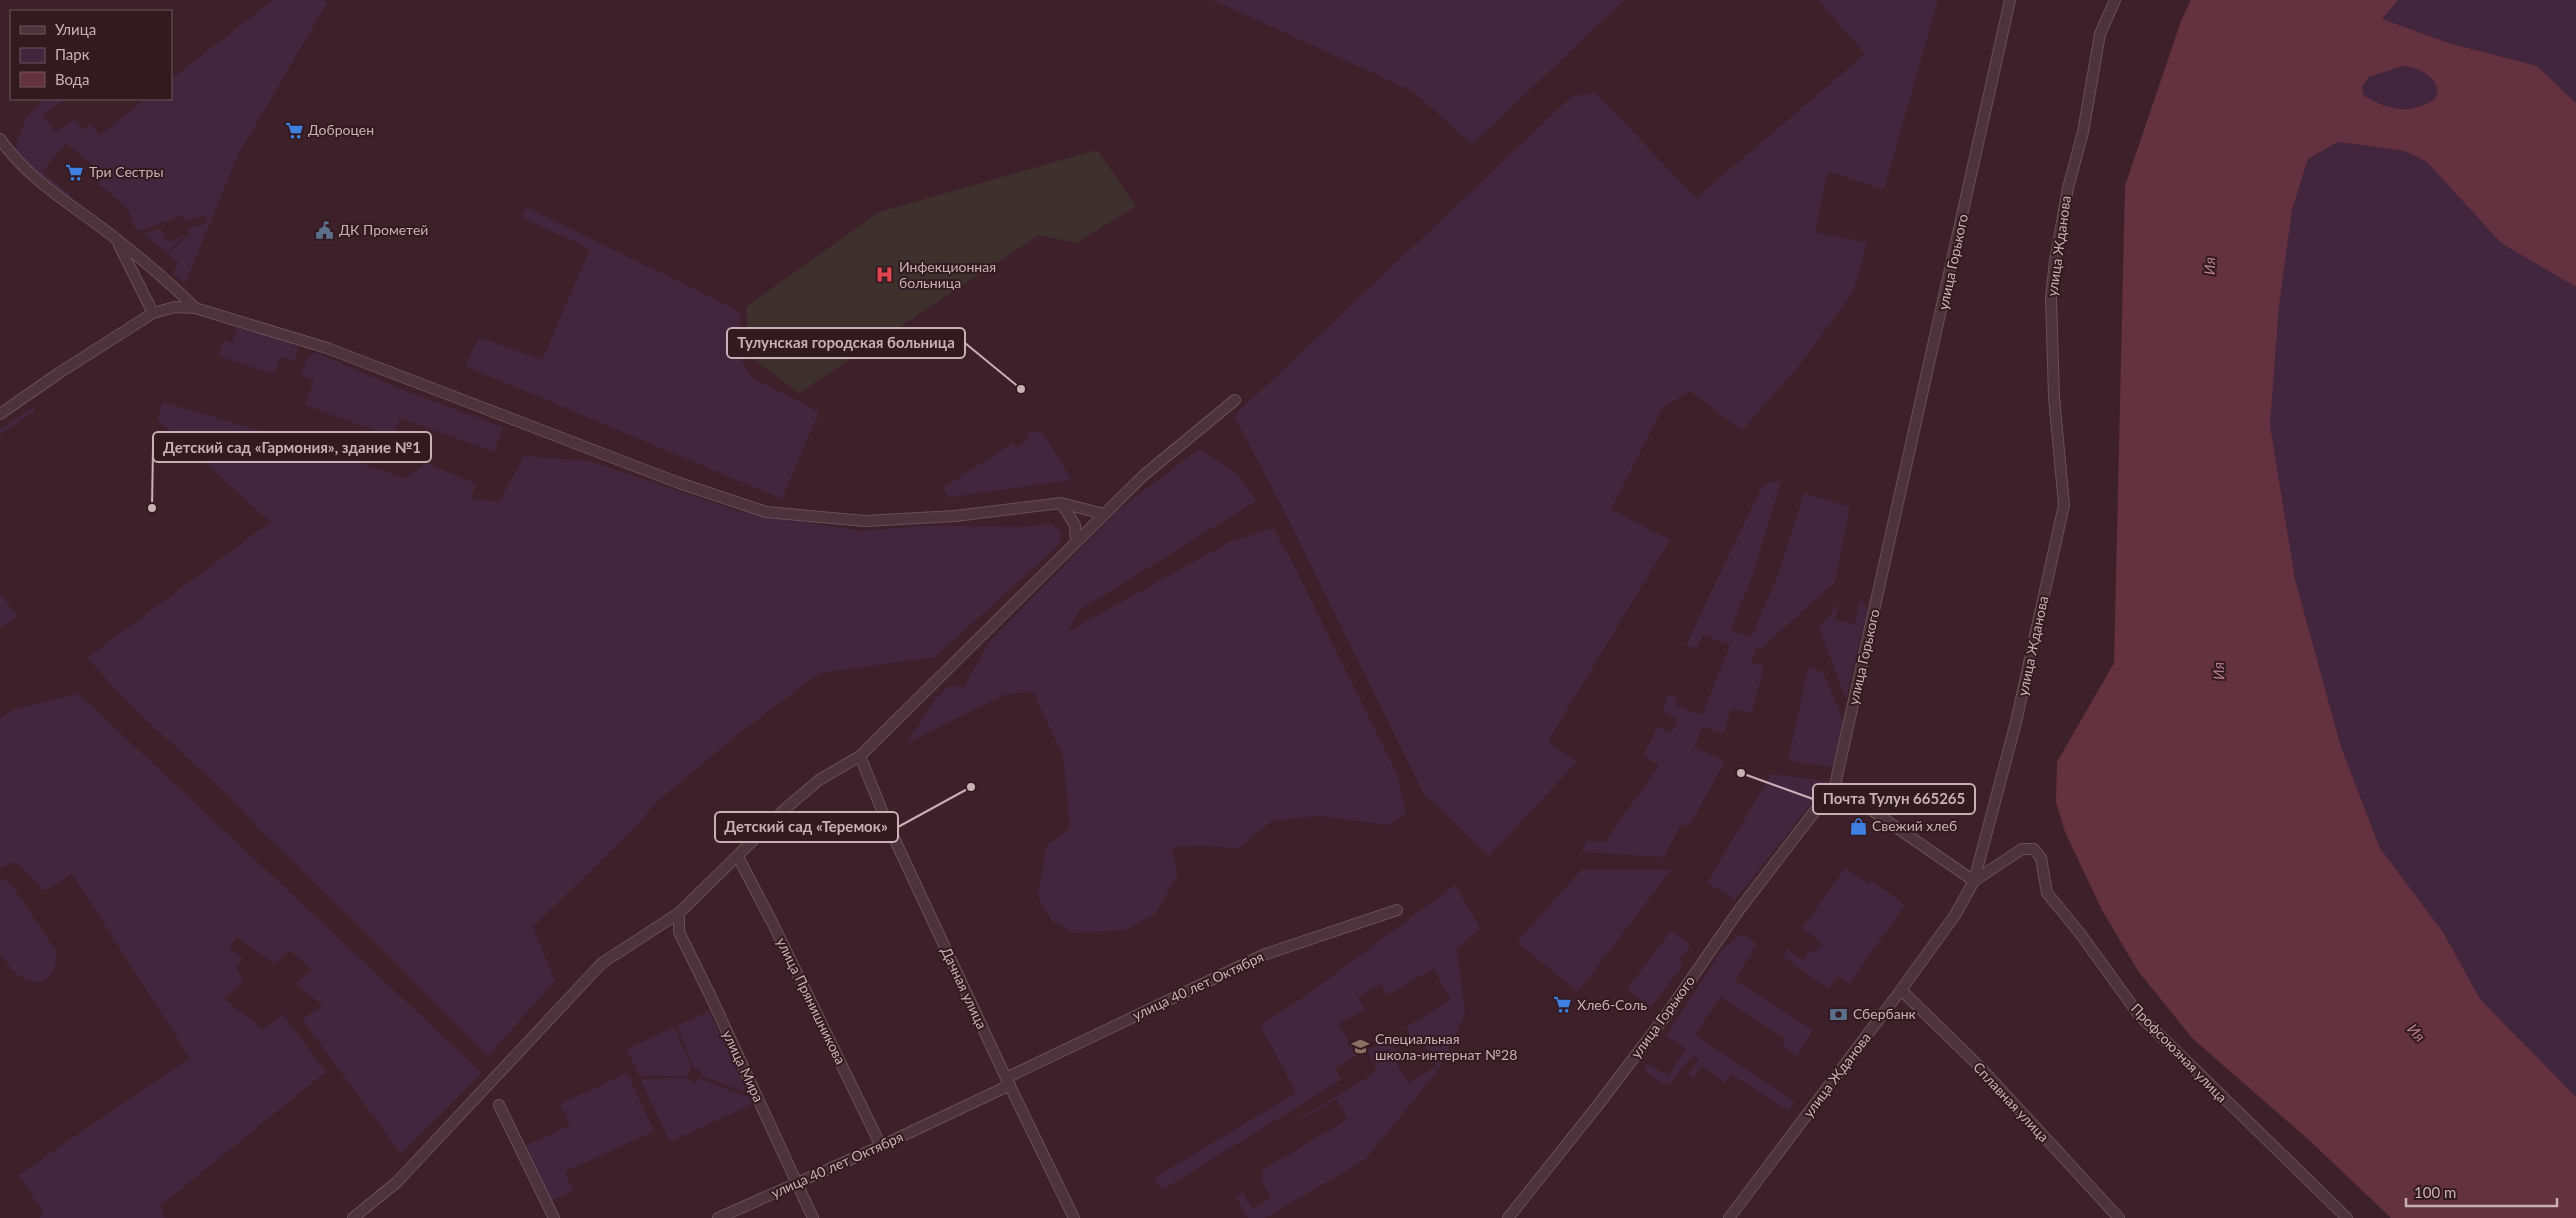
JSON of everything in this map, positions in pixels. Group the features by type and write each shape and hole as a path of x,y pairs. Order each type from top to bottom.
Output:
{"street":[{"name":"улица Горького","path":"1508,1218 1664,1018 1739,910 1835,785 2010,0"},
{"name":"улица Жданова","path":"1729,1218 1900,990 1955,914 1974,881 2016,722 2064,505 2054,397 2051,298 2055,261 2068,188 2083,132 2100,34 2115,0"},
{"path":"0,139 12,157 40,183 116,239 196,308"},
{"path":"116,239 154,313"},
{"path":"0,414 59,373 154,313 175,306 196,308 327,348 679,483 766,512 797,517 865,521 955,516 1061,503 1104,514"},
{"path":"353,1218 397,1182 602,964 679,913 799,797 819,780 860,756 1144,475 1235,400"},
{"path":"1061,503 1075,525 1076,541"},
{"name":"Дачная улица","path":"860,756 887,822 1074,1218"},
{"path":"1835,785 1974,881"},
{"name":"Профсоюзная улица","path":"1974,881 2022,849 2034,849 2041,858 2047,893 2079,932 2139,1016 2347,1218"},
{"name":"улица Прянишникова","path":"738,857 773,924 881,1146"},
{"name":"улица 40 лет Октября","path":"718,1218 881,1146 1263,955 1397,910"},
{"name":"улица Мира","path":"679,913 679,932 813,1218"},
{"name":"Сплавная улица","path":"1900,990 1981,1068 2118,1218"},
{"path":"499,1105 554,1218"}],"shaded area":[{"name":"Инфекционная больница","path":"1097,150 1136,206 1076,243 1039,235 799,393 749,356 746,307 879,212"}],"green space":[{"path":"273,0 325,0 327,3 238,155 185,284 172,273 179,263 143,234 161,228 166,241 185,235 168,252 170,253 189,234 188,229 207,223 205,215 185,221 183,215 140,231 133,225 132,218 125,207 98,184 105,175 66,143 42,172 71,195 68,199 38,177 24,163 15,148 26,118 43,100 60,100 62,102 43,115 55,132 74,119 82,130 91,124 100,135 145,100 172,100 172,78"},
{"path":"1213,0 1624,0 1472,145 1414,92"},
{"path":"1818,0 1938,0 1884,190 1828,171 1815,232 1867,243 1853,292 1801,363 1742,431 1690,391 1663,408 1611,509 1670,540 1548,741 1577,762 1489,856 1424,794 1280,503 1234,416 1572,96 1596,93 1696,198 1865,54"},
{"path":"2398,0 2576,0 2576,103 2537,66 2449,43 2381,19"},
{"path":"2403,66 2420,70 2430,77 2437,87 2437,94 2434,99 2419,107 2403,109 2387,106 2364,96 2362,87 2369,77"},
{"path":"2338,142 2405,151 2427,162 2501,243 2576,287 2576,1097 2480,999 2443,932 2380,848 2341,747 2295,579 2270,425 2279,306 2292,210 2308,159"},
{"path":"526,207 741,312 736,350 750,376 819,412 782,499 465,366 479,337 542,360 590,249 521,217"},
{"path":"238,326 299,347 294,361 280,357 274,374 218,356 224,340 232,343"},
{"path":"315,352 408,392 503,427 494,452 400,418 393,437 305,405 314,380 301,375 307,359"},
{"path":"163,402 272,434 405,478 425,463 477,484 470,498 499,502 524,456 589,461 739,511 859,531 926,526 1026,527 1051,524 1061,532 1060,544 935,657 820,673 737,735 660,799 631,831 533,927 555,981 488,1056 353,920 259,829 226,793 136,711 87,658 270,522 157,419"},
{"path":"33,407 35,411 0,435 0,429"},
{"path":"1031,431 1042,433 1072,480 951,497 947,495 943,488 1012,443 1016,448 1029,439 1026,434"},
{"path":"1199,449 1234,471 1256,501 1080,610 1067,632 1229,542 1273,528 1291,559 1398,776 1406,815 1389,825 1318,816 1272,821 1239,848 1172,847 1178,875 1155,914 1126,930 1074,933 1052,921 1038,897 1046,846 1070,828 1063,756 1033,692 1006,694 907,743 936,698 949,686 964,687 989,642 1118,510"},
{"path":"1770,482 1781,482 1752,577 1730,630 1751,637 1777,578 1804,493 1850,507 1835,582 1762,648 1757,647 1751,662 1764,667 1752,712 1731,709 1724,734 1703,727 1694,747 1725,761 1689,827 1681,824 1664,857 1581,852 1587,841 1605,842 1659,765 1643,756 1657,727 1672,732 1678,719 1663,712 1668,694 1678,698 1675,705 1702,715 1730,645 1703,635 1696,649 1686,645 1761,488"},
{"path":"0,593 17,616 0,628"},
{"path":"1860,599 1868,608 1846,699 1819,628 1838,605 1835,620 1855,624"},
{"path":"1808,667 1823,672 1843,720 1833,767 1788,761"},
{"path":"79,694 482,1073 401,1154 302,1019 323,1006 296,984 312,969 289,950 275,964 237,937 229,947 243,958 236,967 243,981 224,999 263,1029 283,1014 326,1072 160,1206 165,1218 39,1218 44,1214 18,1175 190,1058 72,874 45,891 15,862 0,868 0,718 15,709"},
{"path":"1771,774 1829,781 1735,900 1707,883"},
{"path":"1845,868 1868,884 1871,880 1905,905 1849,984 1838,976 1828,989 1783,956 1787,949 1803,960 1810,950 1815,953 1822,943 1802,928"},
{"path":"1581,870 1671,870 1578,992 1517,942"},
{"path":"0,878 11,884 56,951 56,963 52,972 40,982 24,979 16,973 0,952"},
{"name":"Специальная школа-интернат №28","path":"1455,885 1480,928 1457,949 1465,1014 1440,1068 1365,1160 1265,1218 1248,1218 1236,1197 1243,1193 1253,1209 1271,1198 1261,1180 1263,1170 1348,1119 1336,1099 1304,1118 1302,1117 1373,1074 1376,1066 1367,1051 1389,1038 1398,1054 1393,1057 1408,1083 1437,1066 1422,1040 1415,1044 1406,1027 1451,1000 1433,969 1388,995 1381,984 1358,997 1365,1009 1339,1024 1357,1056 1335,1068 1341,1080 1162,1190 1154,1178 1296,1093 1260,1025 1301,999"},
{"path":"1671,931 1691,945 1679,961 1683,965 1651,1007 1627,989"},
{"path":"1742,934 1757,944 1735,980 1813,1030 1797,1056 1782,1046 1786,1039 1720,997 1695,1035 1795,1102 1788,1111 1731,1074 1724,1083 1702,1066 1694,1079 1688,1075 1699,1059 1693,1055 1670,1084 1662,1083 1644,1070 1648,1064 1668,1076 1686,1049 1666,1036 1723,948"},
{"path":"709,1011 748,1093 702,1076 700,1071 694,1068 677,1026"},
{"path":"674,1027 692,1068 686,1076 639,1076 627,1049"},
{"path":"627,1073 654,1131 565,1172 573,1191 551,1201 525,1146 570,1125 560,1104"},
{"path":"687,1078 695,1083 701,1079 749,1097 753,1104 670,1142 640,1079"}],"water":[{"name":"Ия","path":"2191,0 2398,0 2382,19 2449,43 2537,66 2576,103 2576,287 2501,243 2427,162 2405,151 2338,142 2308,159 2292,210 2279,306 2270,425 2295,579 2341,747 2380,848 2443,932 2480,999 2576,1097 2576,1218 2391,1218 2310,1141 2193,1039 2138,971 2102,910 2065,832 2056,802 2057,762 2114,663 2125,186 2181,21","holes":["2403,66 2420,70 2434,82 2437,92 2432,100 2419,107 2403,109 2387,106 2364,96 2362,87 2369,77"]}],"place":[{"name":"Доброцен","path":"294,130"},
{"name":"Три Сестры","path":"75,172"},
{"name":"ДК Прометей","path":"325,230"},
{"name":"Инфекционная больница","path":"885,275"},
{"name":"Тулунская городская больница","path":"1021,389"},
{"name":"Детский сад «Гармония», здание №1","path":"152,508"},
{"name":"Почта Тулун 665265","path":"1741,773"},
{"name":"Детский сад «Теремок»","path":"971,787"},
{"name":"Свежий хлеб","path":"1858,826"},
{"name":"Хлеб-Соль","path":"1563,1005"},
{"name":"Сбербанк","path":"1839,1014"},
{"name":"Специальная школа-интернат №28","path":"1361,1047"}]}
